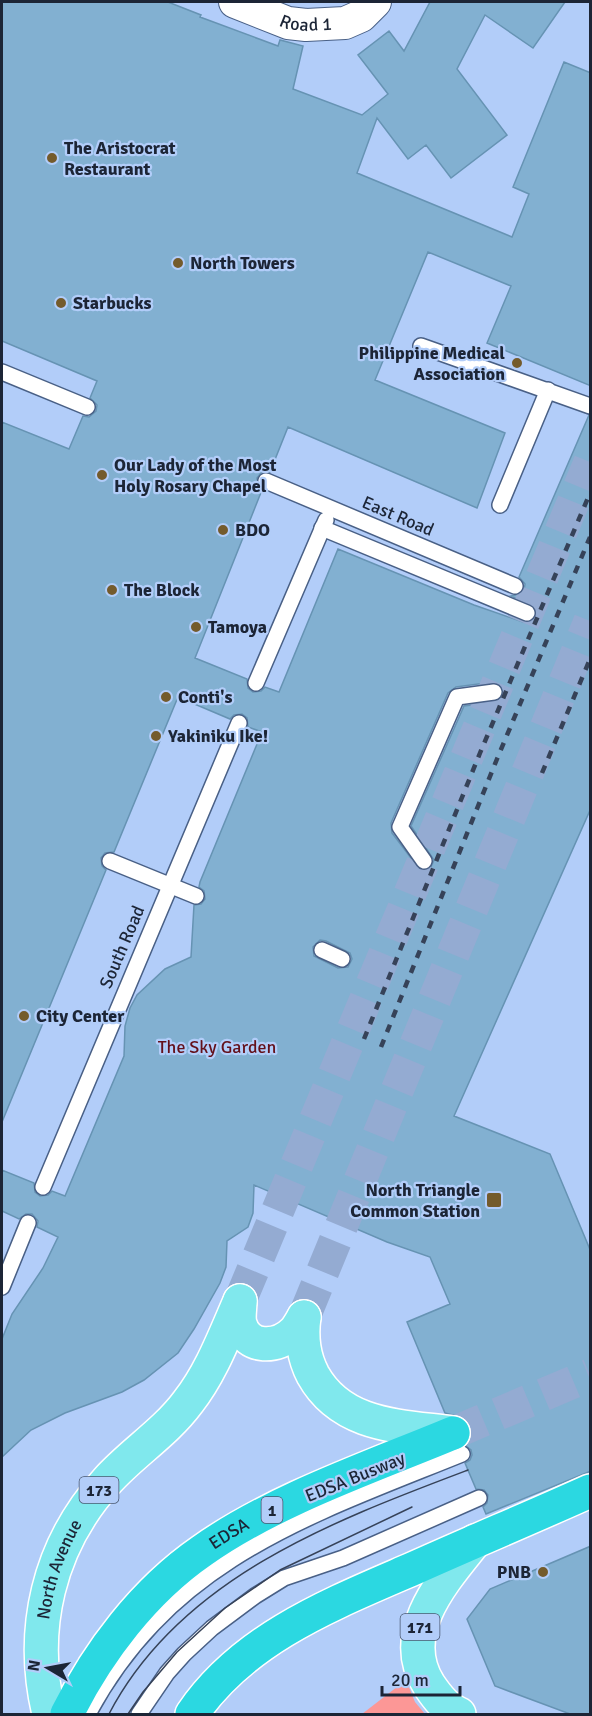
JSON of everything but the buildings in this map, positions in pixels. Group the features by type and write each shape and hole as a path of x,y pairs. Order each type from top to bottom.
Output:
{"highway":[{"name":"EDSA","path":"67,1714 96,1665 125,1623 161,1586 202,1550 298,1498 457,1444"},
{"path":"192,1714 202,1699 228,1671 249,1653 302,1619 591,1491"}],"main road":[{"name":"North Avenue","path":"49,1714 42,1672 41,1626 52,1577 68,1537 79,1517 107,1480 173,1422 190,1400 209,1368 240,1301 239,1318 242,1330 250,1339 261,1344 272,1344 293,1333 304,1317 302,1344 309,1368 321,1387 340,1407 352,1414 457,1444"},
{"name":"171","path":"459,1714 440,1700 425,1678 418,1657 419,1631 437,1590 475,1541"}],"street":[{"name":"Road 1","path":"235,2 288,23 316,25 345,22 361,16 375,2"}],"lane":[{"path":"421,346 591,406"},
{"path":"2,372 87,407"},
{"path":"500,505 548,390"},
{"name":"East Road","path":"266,481 515,586"},
{"path":"256,683 330,508"},
{"path":"322,528 527,613"},
{"path":"424,861 400,827 457,697 494,692"},
{"name":"South Road","path":"43,1187 239,723"},
{"path":"110,861 196,896"},
{"path":"322,950 342,959"},
{"path":"2,1287 28,1223"},
{"name":"EDSA Busway","path":"88,1714 134,1644 155,1621 224,1564 261,1540 457,1444"},
{"path":"139,1714 167,1673 184,1654 212,1628 255,1596 284,1578 343,1558 479,1498"}],"shaded area":[{"path":"406,1680 415,1702 425,1714 362,1714"}],"tunnel":[{"path":"240,1301 590,462"},
{"path":"304,1317 590,621"},
{"path":"453,1433 590,1375"}],"tram line":[{"path":"109,1714 139,1667 176,1626 218,1590 264,1560 314,1534 468,1470"},
{"path":"128,1714 143,1692 177,1652 225,1608 280,1570 412,1507"}],"railway":[{"path":"364,1039 480,753 590,493"},
{"path":"381,1047 497,759 590,537"},
{"path":"542,773 590,659"}],"place":[{"name":"The Aristocrat Restaurant","path":"52,158"},
{"name":"North Towers","path":"178,263"},
{"name":"Starbucks","path":"61,303"},
{"name":"Philippine Medical Association","path":"517,363"},
{"name":"Our Lady of the Most Holy Rosary Chapel","path":"102,475"},
{"name":"BDO","path":"223,530"},
{"name":"The Block","path":"112,590"},
{"name":"Tamoya","path":"196,627"},
{"name":"Conti's","path":"166,697"},
{"name":"Yakiniku Ike!","path":"156,736"},
{"name":"City Center","path":"24,1016"},
{"name":"North Triangle Common Station","path":"494,1200"},
{"name":"PNB","path":"543,1572"}],"park label":[{"name":"The Sky Garden","path":"217,1047"}]}
